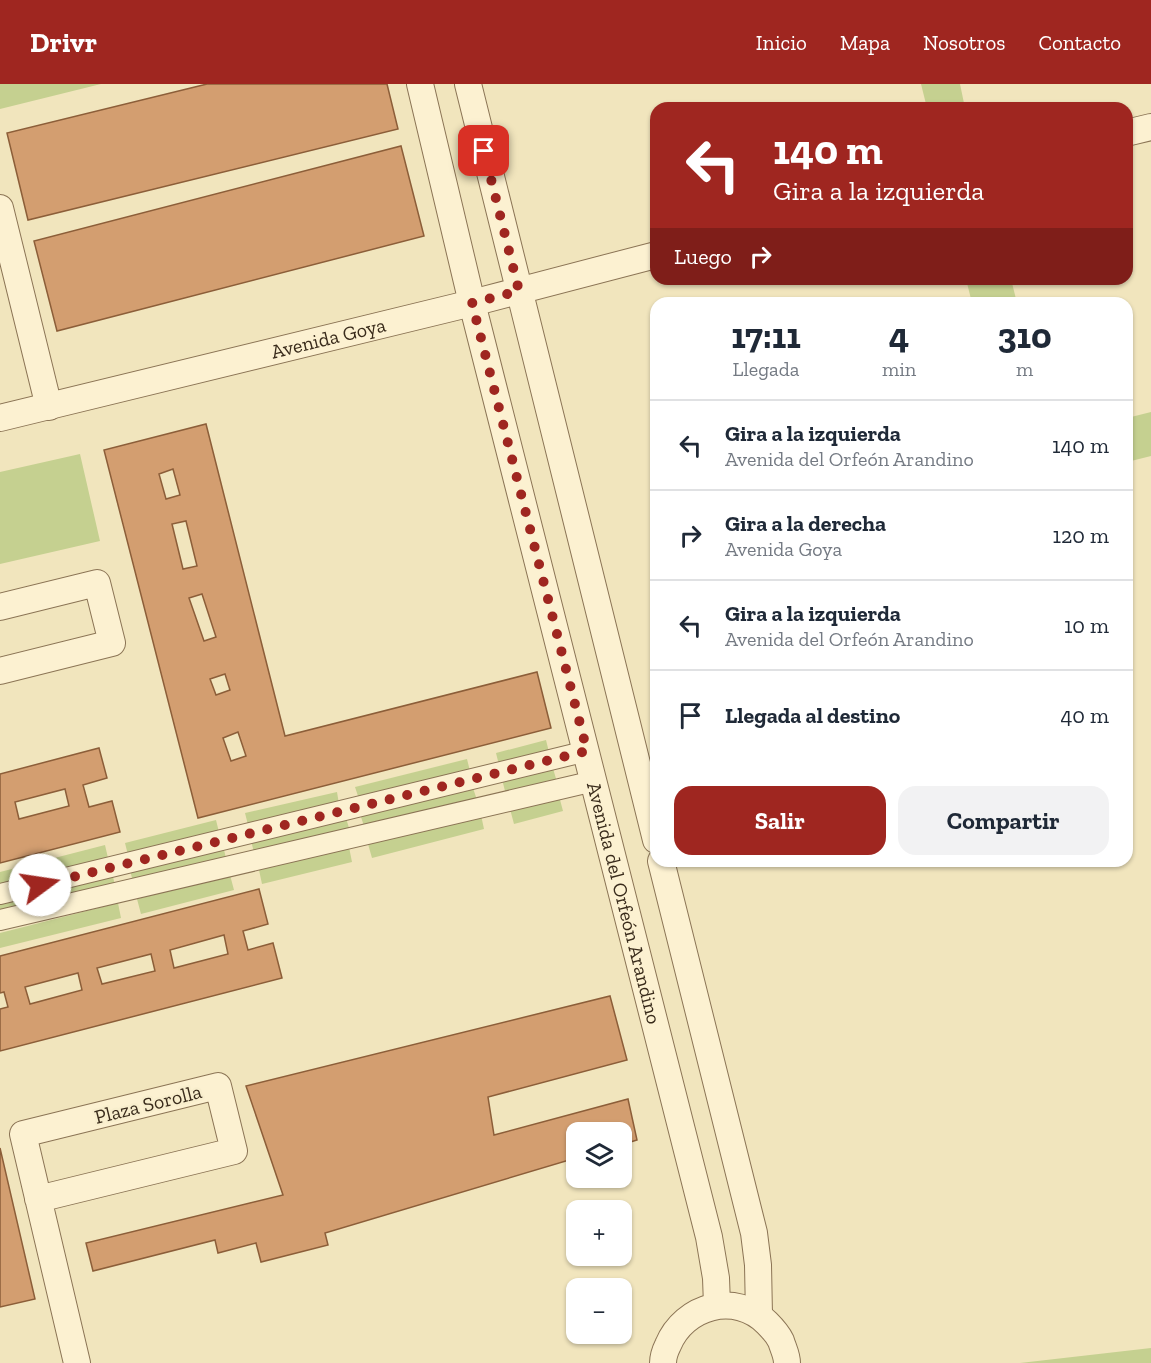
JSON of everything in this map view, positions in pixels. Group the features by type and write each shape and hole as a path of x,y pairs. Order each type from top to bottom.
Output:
{"street":[{"name":"Avenida del Orfeón Arandino","path":"420,84 472,303 710,1237 717,1278 717,1305"},
{"path":"468,84 650,816"},
{"path":"1133,132 1151,127"},
{"path":"0,208 49,407"},
{"name":"Avenida Goya","path":"0,418 472,303 650,257"},
{"path":"0,607 97,583 112,643 0,671"},
{"path":"0,894 587,751"},
{"path":"486,775 494,804"},
{"path":"0,920 594,781"},
{"path":"352,808 358,836"},
{"path":"233,837 240,864"},
{"path":"119,865 126,890"},
{"path":"662,867 753,1233 758,1265 759,1315"},
{"name":"Plaza Sorolla","path":"38,1199 234,1151 218,1086 23,1134 38,1199 77,1363"},
{"path":"663,1363 663,1357 673,1332 692,1314 717,1305 739,1306 759,1315 778,1334 787,1363"}],"green space":[{"path":"0,84 101,84 0,109"},
{"path":"921,84 960,84 964,102 926,102"},
{"path":"968,285 1012,285 1016,297 970,297"},
{"path":"1151,412 1151,456 1133,460 1133,416"},
{"path":"80,454 100,541 0,564 0,472"},
{"path":"546,740 549,752 499,765 496,753"},
{"path":"467,759 470,771 359,799 355,787"},
{"path":"552,765 557,782 506,795 502,779"},
{"path":"472,785 477,800 365,829 360,814"},
{"path":"337,792 339,804 248,825 245,813"},
{"path":"559,796 563,811 514,824 510,809"},
{"path":"345,815 350,831 255,856 251,841"},
{"path":"481,815 484,829 372,858 368,844"},
{"path":"216,820 219,832 128,855 125,843"},
{"path":"105,845 108,858 0,886 0,872"},
{"path":"223,846 227,862 134,886 130,870"},
{"path":"349,847 352,862 262,884 259,870"},
{"path":"112,873 116,889 0,919 0,901"},
{"path":"230,875 234,890 141,914 137,899"},
{"path":"118,903 121,918 0,948 0,933"},
{"path":"1151,1348 1151,1363 1020,1363"}],"building":[{"path":"207,84 387,84 398,129 28,220 7,133"},
{"path":"401,146 424,236 57,331 34,241"},
{"path":"206,424 285,736 537,672 551,728 198,818 104,450","holes":["173,469 180,495 166,499 159,474","186,521 197,566 183,569 172,524","202,594 216,637 204,641 189,598","225,674 230,690 216,695 210,679","238,732 246,756 231,761 223,738"]},
{"path":"99,748 107,778 83,785 89,807 112,801 120,832 0,863 0,774","holes":["65,789 69,806 19,819 15,802"]},
{"path":"259,889 268,924 243,931 248,950 273,943 282,978 0,1051 0,1009 8,1007 4,992 0,993 0,956","holes":["224,935 228,954 174,968 170,950","151,954 155,971 102,984 97,968","78,973 82,990 30,1004 25,987"]},
{"path":"610,996 627,1060 488,1097 494,1135 628,1099 637,1140 632,1142 632,1122 566,1122 566,1161 325,1233 328,1245 261,1262 256,1243 218,1253 215,1240 93,1271 86,1243 283,1195 246,1086"},
{"path":"0,1148 35,1299 0,1307"}],"route":[{"path":"40,885 587,751 472,303 519,291 484,151"}]}
